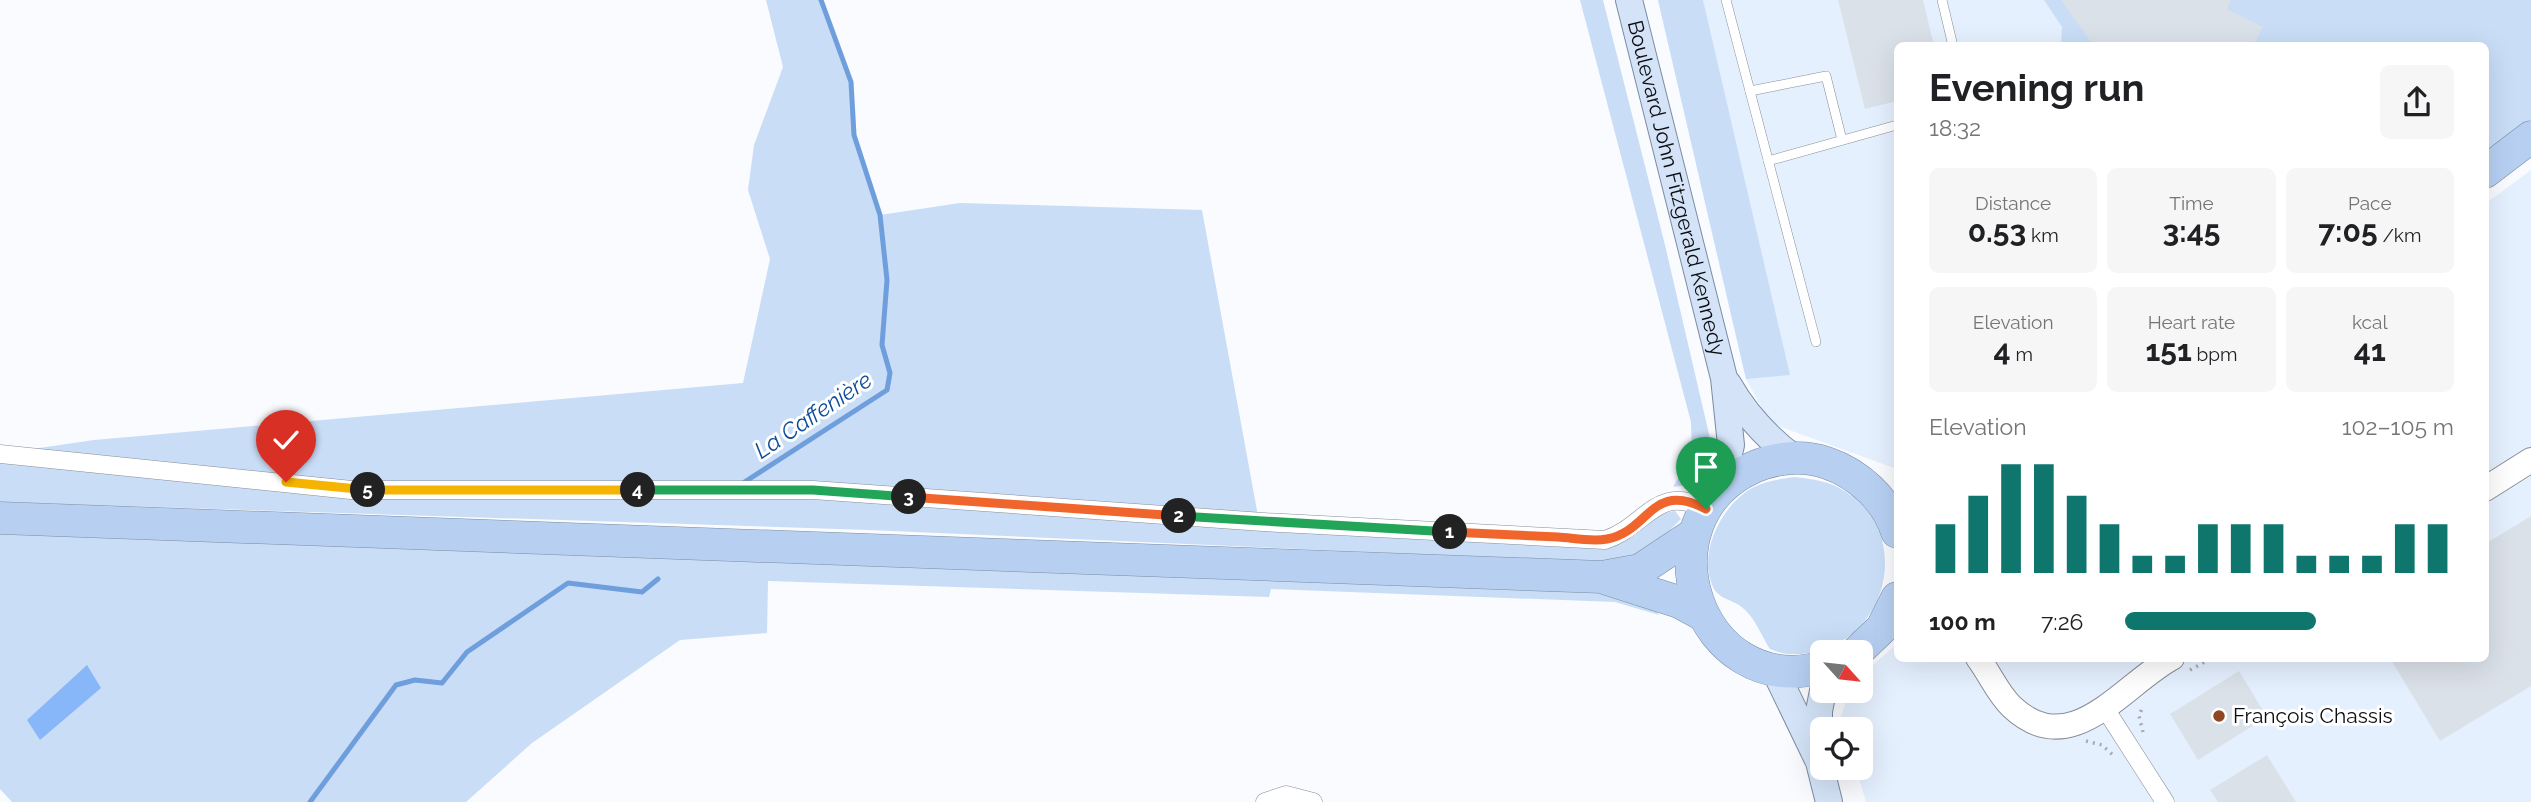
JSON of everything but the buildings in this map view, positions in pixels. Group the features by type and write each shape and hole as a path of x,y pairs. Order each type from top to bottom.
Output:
{"highway":[{"path":"2489,169 2531,137"},
{"path":"0,518 1602,577 1640,570 1762,464 1794,458 1836,467 1884,490 1885,507 1894,526"},
{"path":"1707,510 1690,566 1696,600 1703,615 1732,650 1773,669 1795,671 1810,669"},
{"path":"1602,577 1679,602 1703,615"},
{"path":"1871,640 1894,611"}],"main road":[{"name":"Boulevard John Fitzgerald Kennedy","path":"1629,0 1724,378 1731,446 1707,510"},
{"name":"Boulevard John Fitzgerald Kennedy","path":"1724,378 1742,409 1766,435 1794,458"},
{"path":"1773,669 1810,744"},
{"path":"1824,780 1829,802"}],"street":[{"path":"0,454 351,490 813,490 1263,522 1605,540 1631,528 1647,512 1668,499 1694,503 1707,510"},
{"path":"2489,486 2531,460"},
{"path":"1981,662 2012,707 2040,724 2070,724 2106,710 2140,679 2179,665"},
{"path":"2106,710 2165,802"},
{"path":"1265,802 1286,795 1313,802"}],"lane":[{"path":"1726,0 1816,342"},
{"path":"1942,0 1952,42"},
{"path":"1750,91 1826,76 1842,140"},
{"path":"1768,161 1894,126"}],"path":[{"path":"2145,703 2139,716 2145,738"}],"shaded area":[{"path":"766,0 821,0 851,82 854,135 880,215 960,203 1202,210 1258,516 813,487 356,485 5,453 94,440 743,383 770,259 748,190 754,145 783,67"},
{"path":"1580,0 1603,0 1665,245 1712,447 1706,471 1699,483 1673,487 1692,454 1691,422"},
{"path":"1658,0 2531,0 2531,120 2489,52 2489,42 1894,42 1894,468 1770,423 1746,379"},
{"path":"1658,0 1703,0 1790,375 1746,379"},
{"path":"2044,0 2531,0 2531,120 2489,151 2489,42 2061,42 2062,27"},
{"path":"2531,170 2531,802 1866,802 1860,780 1873,780 1873,717 1841,717 1845,704 1873,703 1873,665 1894,647 1894,662 2489,662 2489,201"},
{"path":"0,461 217,483 811,498 1608,548 1626,541 1663,514 1675,511 1681,519 1636,564 869,530 0,502"},
{"path":"1794,477 1815,480 1846,492 1866,510 1879,532 1885,556 1883,580 1876,604 1862,624 1844,640 1810,640 1810,652 1782,653 1770,649 1745,609 1718,594 1709,574 1710,545 1722,518 1741,496 1752,488"},
{"path":"0,534 860,562 1612,592 1652,602 1659,615 1615,602 1271,589 1269,597 768,581 767,633 680,640 532,743 466,802 12,802 0,789"},
{"path":"87,665 101,688 40,740 27,720"}],"waterway":[{"name":"La Caffenière","path":"743,483 887,390 890,373 882,345 887,280 880,215 854,135 851,82 821,0"},
{"name":"La Caffenière","path":"310,802 396,685 415,680 442,683 467,652 568,583 642,592 658,579"}],"place":[{"name":"François Chassis","path":"2219,716"}],"route":[{"path":"286,482 351,490 813,490 1263,522 1605,540 1631,528 1647,512 1668,499 1685,500 1706,509"}]}
